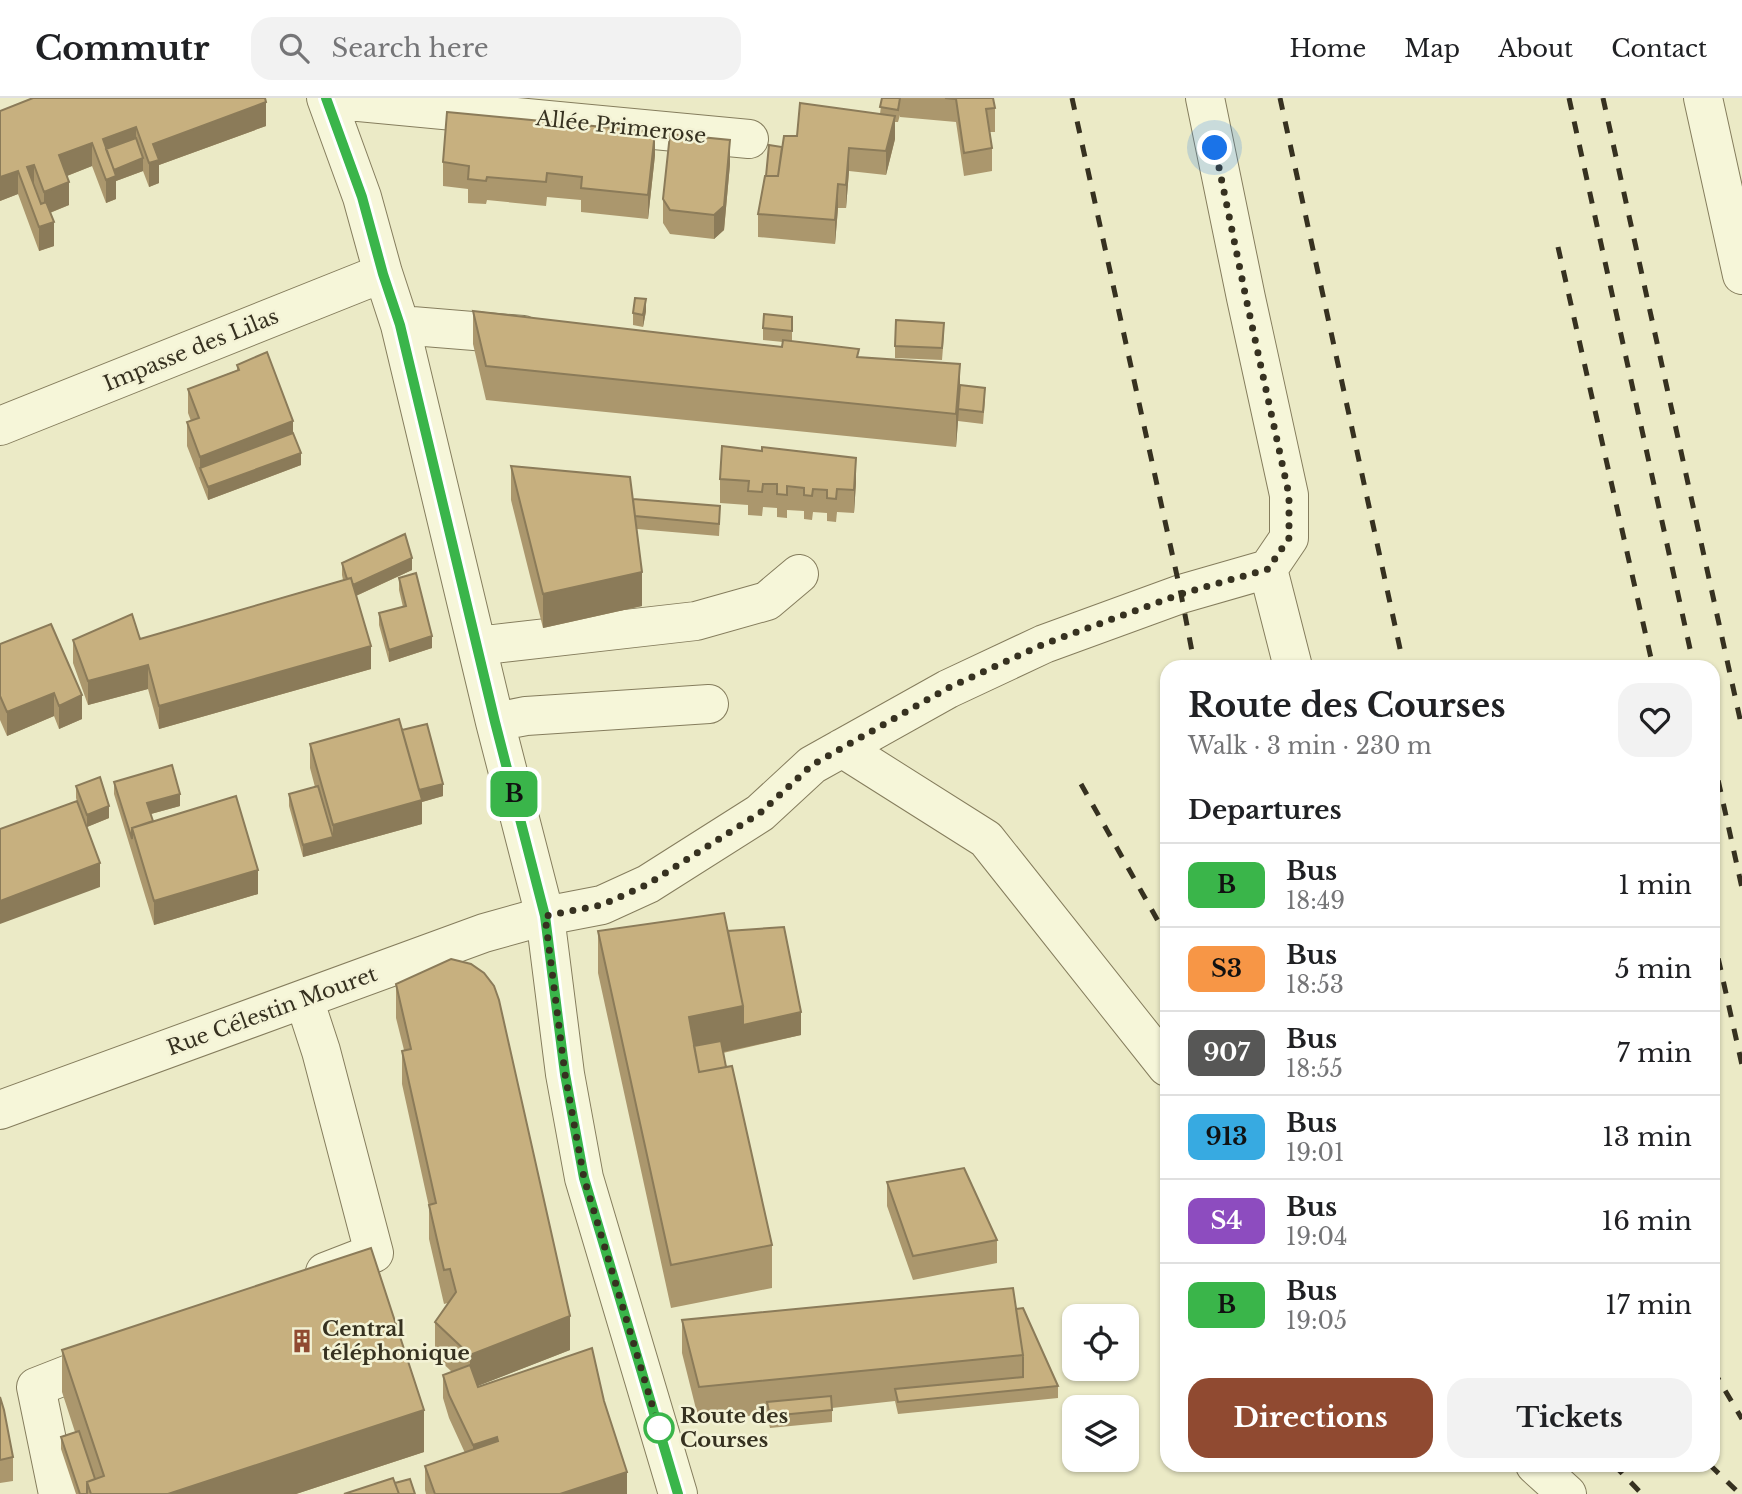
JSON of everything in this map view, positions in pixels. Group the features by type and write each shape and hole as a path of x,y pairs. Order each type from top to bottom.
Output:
{"street":[{"path":"327,98 362,197 400,325 495,722 545,916 565,1074 584,1178 678,1494"},
{"name":"Allée Primerose","path":"327,98 749,139"},
{"path":"1205,98 1289,495 1289,538 1268,569 1291,660"},
{"path":"1703,98 1742,275"},
{"name":"Impasse des Lilas","path":"0,426 383,274"},
{"path":"400,325 555,338"},
{"name":"Rue Célestin Mouret","path":"0,1110 484,933 545,916 602,905 648,884 760,813 812,765 948,688 1044,644 1181,594 1268,569"},
{"path":"477,646 696,621 767,601 799,574"},
{"path":"495,722 526,716 709,704"},
{"path":"842,748 986,839 1160,1058"},
{"path":"296,1284 374,1253 321,1051 304,999"},
{"path":"58,1494 36,1387 140,1346"},
{"path":"1543,1472 1567,1494"}],"building":[{"path":"33,98 265,98 266,102 153,144 159,160 149,163 136,127 103,139 116,176 106,180 92,143 59,155 69,182 44,192 34,165 27,167 41,204 46,202 54,222 39,227 18,171 0,177 0,111"},
{"path":"882,98 900,98 898,110 880,107"},
{"path":"945,98 993,98 995,108 986,109 992,148 964,153 956,99"},
{"path":"800,103 895,116 886,151 849,148 846,185 838,184 835,220 758,214 765,176 778,176 784,136 797,136"},
{"path":"447,112 655,132 648,195 581,188 582,177 547,173 546,182 487,177 486,181 468,179 469,166 443,162"},
{"path":"670,134 730,140 724,206 714,215 670,210 663,199"},
{"path":"136,138 143,158 114,170 106,149"},
{"path":"769,145 782,147 778,176 766,176"},
{"path":"635,298 646,299 643,315 633,313"},
{"path":"473,311 782,347 783,340 859,349 857,357 960,364 956,414 486,366"},
{"path":"764,314 792,317 792,331 763,328"},
{"path":"896,320 944,323 942,348 895,346"},
{"path":"267,352 293,421 200,457 187,422 199,418 188,389 239,370 237,365"},
{"path":"960,385 985,388 983,412 958,409"},
{"path":"293,433 301,453 208,487 200,468"},
{"path":"722,446 762,451 762,447 856,458 854,490 837,489 836,499 827,498 827,490 813,489 812,496 804,495 804,488 787,486 787,495 777,494 777,484 763,484 762,492 748,491 749,481 720,479"},
{"path":"511,466 630,477 642,572 543,594"},
{"path":"633,499 720,506 719,524 635,516"},
{"path":"405,534 412,558 353,585 351,578 347,579 342,563"},
{"path":"416,573 432,636 389,650 379,613 406,606 399,578"},
{"path":"351,578 371,646 159,706 148,665 88,681 73,640 132,614 140,639"},
{"path":"51,624 82,695 59,706 54,693 7,712 0,696 0,644"},
{"path":"399,719 422,800 333,825 310,744"},
{"path":"427,724 443,784 419,790 402,730"},
{"path":"172,765 180,794 147,803 153,821 132,828 132,839 114,782"},
{"path":"100,777 109,806 87,815 76,786"},
{"path":"318,786 333,837 303,845 289,794"},
{"path":"236,796 258,870 154,901 132,828"},
{"path":"77,801 100,863 0,901 0,829"},
{"path":"724,913 743,1006 689,1017 699,1072 732,1066 772,1245 671,1265 598,931"},
{"path":"784,927 801,1012 743,1025 743,1006 728,931"},
{"path":"451,959 471,964 484,973 494,986 499,1000 570,1316 470,1355 435,1322 456,1292 450,1269 444,1270 429,1205 436,1203 402,1051 411,1049 396,984"},
{"path":"721,1041 726,1067 699,1072 694,1046"},
{"path":"964,1168 997,1240 913,1256 887,1182"},
{"name":"Central téléphonique","path":"371,1248 424,1410 168,1494 91,1494 87,1482 104,1476 62,1350"},
{"path":"1013,1288 1023,1355 699,1387 682,1320"},
{"path":"1023,1308 1058,1386 898,1402 895,1389 1023,1377 1023,1355 1016,1309"},
{"path":"592,1348 604,1401 627,1472 560,1494 435,1494 425,1466 498,1441 497,1437 473,1445 449,1395 443,1375 470,1365 478,1387"},
{"path":"831,1396 832,1410 770,1416 767,1402"},
{"path":"0,1397 13,1457 0,1460"},
{"path":"79,1431 95,1479 87,1482 87,1494 80,1494 61,1437"},
{"path":"393,1478 399,1494 344,1494"},
{"path":"410,1479 415,1494 399,1494 395,1483"}],"railway":[{"path":"1072,98 1194,660"},
{"path":"1280,98 1402,660"},
{"path":"1569,98 1692,660"},
{"path":"1603,98 1742,728"},
{"path":"1558,247 1651,660"},
{"path":"1081,784 1160,925"},
{"path":"1720,789 1742,888"},
{"path":"1720,966 1742,1065"},
{"path":"1720,1382 1742,1419"},
{"path":"1621,1472 1642,1494"},
{"path":"1717,1472 1740,1494"}],"bus line":[{"name":"B","path":"326,98 362,197 400,325 495,722 545,916 565,1074 584,1178 678,1494"}],"place":[{"name":"Central téléphonique","path":"302,1341"},
{"name":"Route des Courses","path":"659,1428"}],"route":[{"path":"659,1428 584,1178 565,1074 545,916 602,905 648,884 760,813 812,765 948,688 1044,644 1181,594 1268,569 1289,538 1289,495 1215,148"}]}
